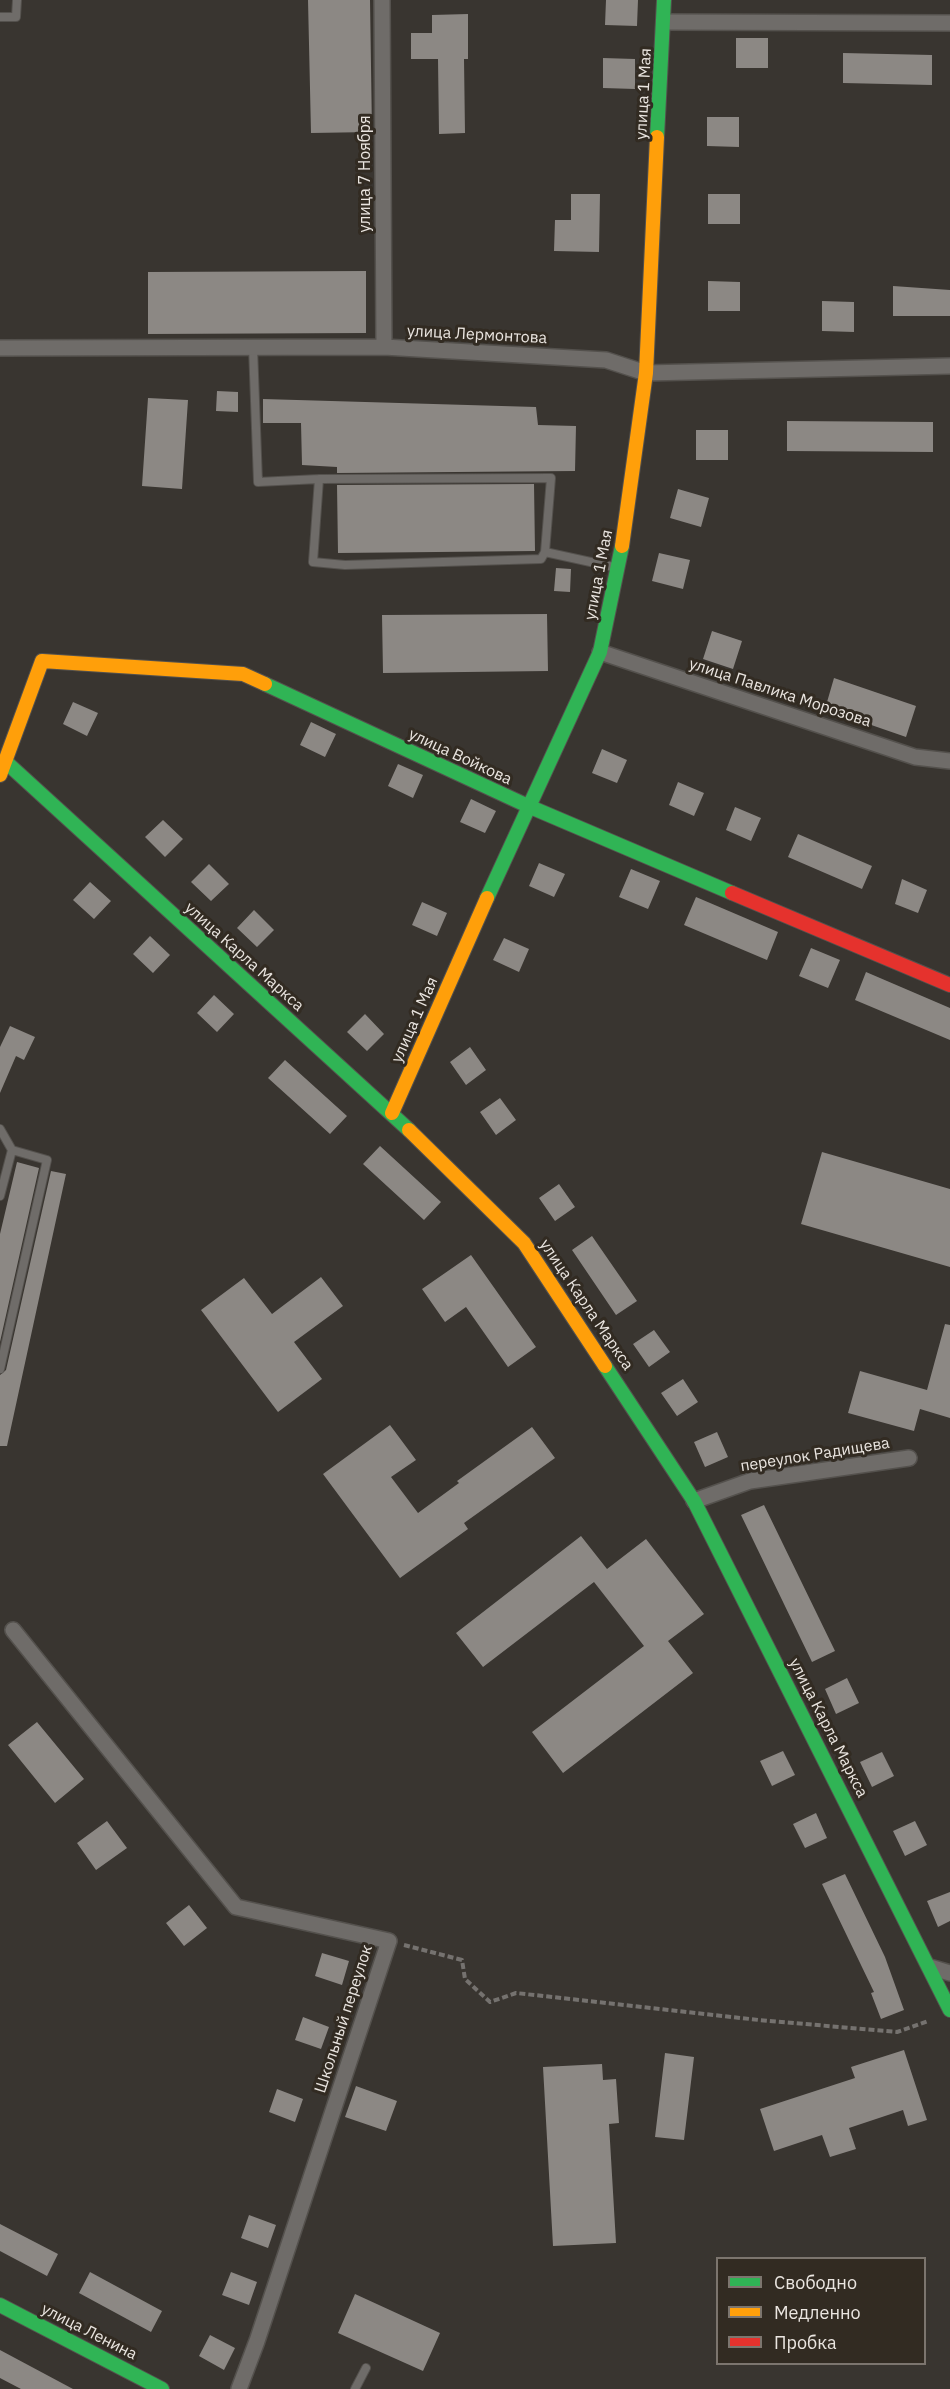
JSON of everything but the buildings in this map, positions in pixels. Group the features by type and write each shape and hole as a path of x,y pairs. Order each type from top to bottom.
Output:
{"street":[{"name":"улица 7 Ноября","path":"381,0 384,347"},
{"name":"улица 1 Мая","path":"392,1113 528,806 600,652 619,569 646,372 664,0"},
{"path":"664,22 950,23"},
{"name":"улица Лермонтова","path":"0,348 384,347 606,360 646,372 950,366"},
{"name":"улица Павлика Морозова","path":"600,652 915,757 950,761"},
{"name":"улица Войкова","path":"2,765 42,662 243,674 528,806 950,985"},
{"name":"улица Карла Маркса","path":"2,765 392,1113 525,1243 694,1501 950,2010"},
{"name":"переулок Радищева","path":"694,1501 750,1481 909,1458"},
{"name":"Школьный переулок","path":"14,1630 236,1907 389,1941 257,2342 239,2389"},
{"path":"930,1967 950,1973"},
{"name":"улица Ленина","path":"0,2305 162,2389"}],"lane":[{"path":"0,17 16,17 16,0"},
{"path":"253,347 258,482 319,479 550,478 545,552 541,559 345,565 313,562 319,479"},
{"path":"545,552 619,569"},
{"path":"0,1129 12,1150 47,1160 0,1369"},
{"path":"0,1196 12,1150"},
{"path":"355,2389 366,2368"}],"path":[{"path":"389,1941 462,1960 465,1979 490,2002 516,1993 759,2020 897,2032 928,2021"}],"traffic: fast":[{"path":"657,137 664,0"},
{"path":"487,898 600,652 622,546"},
{"path":"265,684 528,806 732,893"},
{"path":"7,763 409,1130"},
{"path":"605,1366 694,1501 950,2010"},
{"path":"0,2305 162,2389"}],"traffic: slow":[{"path":"622,546 646,373 657,137"},
{"path":"0,775 42,661 243,674 265,684"},
{"path":"392,1113 487,898"},
{"path":"409,1130 524,1243 605,1366"}],"traffic: jam":[{"path":"732,893 950,985"}]}
